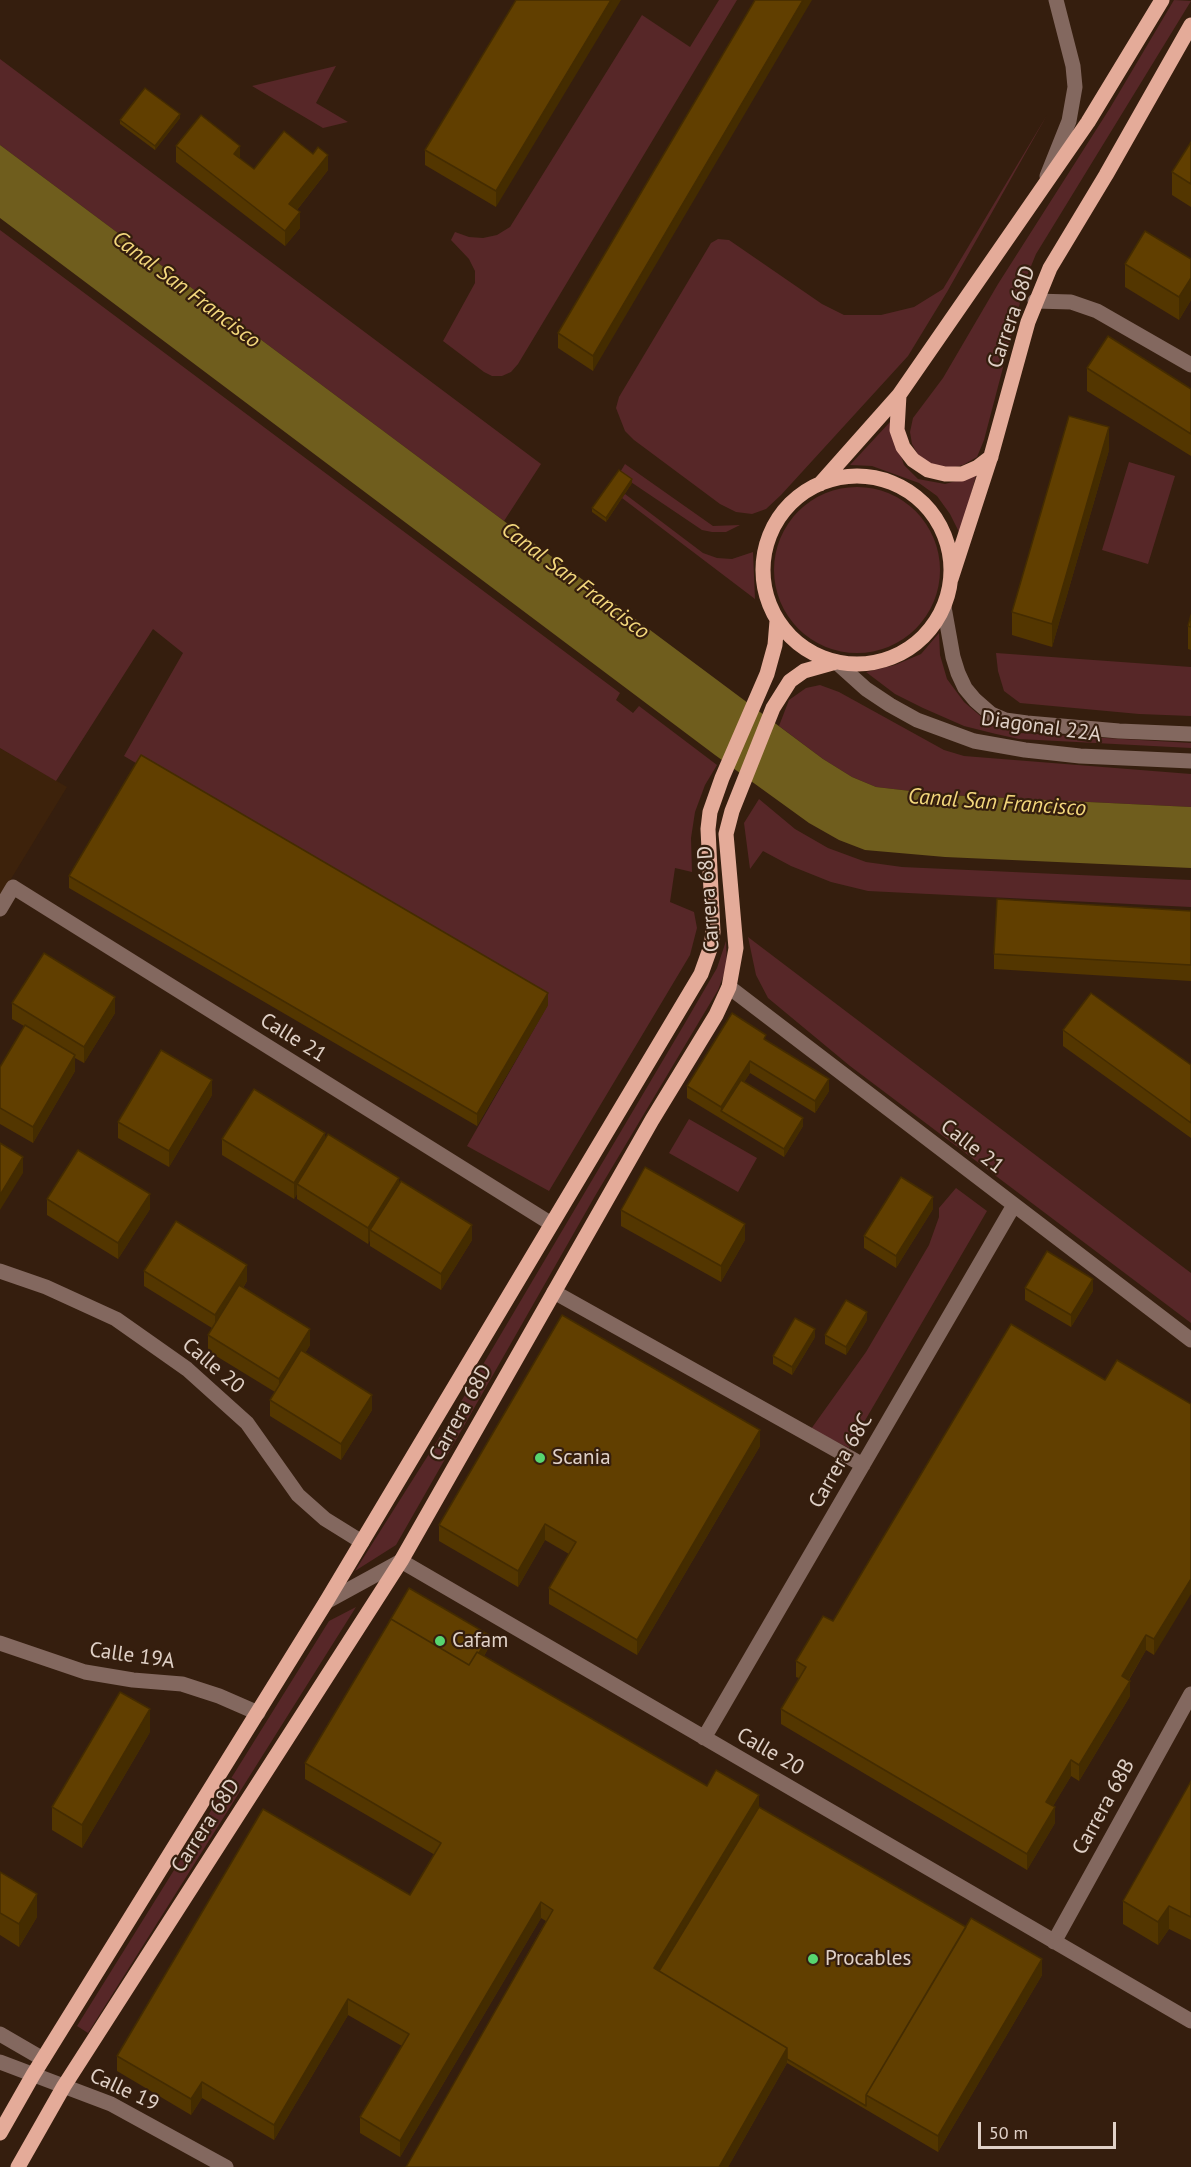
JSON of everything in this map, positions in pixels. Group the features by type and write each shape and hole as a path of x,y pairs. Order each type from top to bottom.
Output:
{"main road":[{"name":"Carrera 68D","path":"820,484 899,395 1088,122 1162,0"},
{"name":"Carrera 68D","path":"951,579 991,456 1035,301 1067,237 1106,175 1191,25"},
{"path":"899,395 897,430 903,447 913,460 928,470 945,474 962,474 978,467 991,456"},
{"path":"847,477 876,478 900,486 924,504 941,526 950,553 951,579 944,606 933,627 916,644 894,657 870,663 836,662 813,653 793,640 777,621 768,602 764,584 765,547 776,522 795,499 820,484 847,477"},
{"name":"Carrera 68D","path":"0,2133 33,2075 326,1602 700,974 711,946 713,932 708,829 710,812 773,653 777,621"},
{"name":"Carrera 68D","path":"18,2167 64,2086 401,1562 652,1120 711,1025 729,987 736,948 726,834 740,788 773,708 790,681 796,675 836,662"}],"street":[{"path":"1042,189 1069,121 1075,87 1073,66 1056,0"},
{"path":"1035,301 1071,302 1097,311 1191,365"},
{"name":"Diagonal 22A","path":"944,606 958,673 970,694 991,714 1005,720 1026,723 1191,734"},
{"name":"Diagonal 22A","path":"836,662 866,689 899,710 917,720 974,741 1069,755 1191,761"},
{"name":"Calle 21","path":"0,909 13,887 550,1223"},
{"name":"Calle 21","path":"729,987 1191,1340"},
{"name":"Carrera 68C","path":"704,1738 1014,1205"},
{"name":"Calle 20","path":"0,1271 46,1287 116,1319 187,1368 247,1423 298,1495 325,1519 362,1542"},
{"path":"554,1292 863,1465"},
{"path":"326,1602 401,1562"},
{"name":"Calle 20","path":"401,1562 1191,2021"},
{"name":"Calle 19A","path":"0,1643 86,1672 133,1680 182,1684 219,1696 258,1713"},
{"name":"Carrera 68B","path":"1054,1942 1190,1700"},
{"path":"0,2034 43,2059"},
{"name":"Calle 19","path":"0,2062 111,2104 226,2167"}],"shaded area":[{"path":"719,0 737,0 518,364 511,372 502,376 492,376 484,372 443,341 475,283 475,271 469,259 451,240 455,232 469,237 483,238 497,235 510,227 642,15 690,47"},
{"path":"1174,0 1191,1 1036,254 1027,276 984,440 977,457 963,465 948,469 936,468 918,455 912,444 910,432 913,418 943,378 998,284 1110,108"},
{"path":"0,59 541,464 504,521 0,145"},
{"path":"336,66 316,103 348,122 323,128 252,86"},
{"path":"1047,115 947,292 908,356 766,509 752,514 736,512 720,504 625,431 616,408 619,397 711,243 718,239 729,240 822,304 844,315 881,315 914,307 943,289"},
{"path":"0,230 620,693 616,700 633,713 639,706 717,765 705,785 695,812 691,838 692,872 675,868 670,902 694,912 697,928 690,955 549,1191 467,1146 548,1005 124,756 183,653 153,629 56,781 0,748"},
{"path":"890,422 904,465 918,479 945,484 977,472 960,534 950,514 937,496 919,483 872,466 850,465"},
{"path":"1129,462 1175,476 1148,564 1102,550"},
{"path":"625,464 713,526 740,525 726,532 702,530 619,474"},
{"path":"857,487 889,493 916,511 934,538 940,570 934,602 916,629 889,647 857,653 825,647 798,629 780,602 774,570 780,538 798,511 825,493"},
{"path":"625,494 703,553 717,558 732,559 753,552 755,599 622,498"},
{"path":"939,633 940,655 947,679 964,702 991,725 1020,733 1191,743 1191,748 1019,739 996,734 964,726 923,708 895,694 866,672 895,665 921,654"},
{"path":"996,653 1191,667 1191,716 1139,714 1020,703 1004,691"},
{"path":"820,685 839,692 944,750 964,756 1191,774 1191,807 945,795 876,787 852,777 823,759 779,726 789,700 806,688"},
{"path":"0,748 67,787 0,897"},
{"path":"759,799 795,829 828,848 866,862 902,867 1191,880 1191,907 868,891 831,882 791,866 763,851 750,869 744,823"},
{"path":"748,937 1191,1273 1191,1323 850,1066 768,998 756,975"},
{"path":"726,941 727,967 718,990 595,1196 396,1545 355,1571 446,1427 685,1023 717,968"},
{"path":"689,1119 757,1158 738,1192 669,1153"},
{"path":"956,1188 987,1211 849,1448 811,1429 866,1352 929,1245 939,1217 939,1208"},
{"path":"356,1607 88,2033 77,2026 329,1621"}],"water":[{"name":"Canal San Francisco","path":"0,145 823,759 852,777 876,787 945,795 1191,807 1191,868 945,857 865,850 839,840 809,823 715,755 0,218"}],"building":[{"path":"516,0 611,0 496,191 425,150"},
{"path":"755,0 803,0 593,356 558,333"},
{"path":"145,88 180,114 155,146 120,120"},
{"path":"201,115 240,146 234,154 254,169 284,131 313,154 318,147 328,155 289,204 300,212 285,231 176,146"},
{"path":"1191,142 1191,184 1172,172"},
{"path":"1145,231 1191,259 1191,278 1179,297 1125,264"},
{"path":"1108,336 1191,389 1191,434 1087,368"},
{"path":"1069,416 1109,427 1052,624 1012,612"},
{"path":"619,470 632,479 606,518 592,508"},
{"path":"141,755 548,993 477,1114 69,876"},
{"path":"997,899 1191,911 1191,965 994,954"},
{"path":"44,953 115,997 84,1047 12,1003"},
{"path":"1091,993 1191,1065 1191,1123 1063,1030"},
{"path":"732,1013 766,1035 764,1039 829,1079 815,1101 750,1061 721,1107 687,1086"},
{"path":"25,1025 75,1055 33,1127 0,1108 0,1067"},
{"path":"161,1050 212,1080 169,1151 118,1122"},
{"path":"741,1080 803,1118 784,1149 721,1111"},
{"path":"254,1089 325,1133 294,1183 222,1139"},
{"path":"328,1134 399,1178 368,1228 297,1184"},
{"path":"0,1143 23,1157 0,1195"},
{"path":"78,1150 150,1194 118,1243 47,1199"},
{"path":"645,1167 745,1224 721,1266 621,1210"},
{"path":"901,1177 933,1197 896,1256 864,1236"},
{"path":"401,1181 472,1225 441,1274 370,1230"},
{"path":"176,1221 247,1265 215,1315 144,1271"},
{"path":"1047,1251 1093,1279 1071,1315 1025,1288"},
{"path":"239,1285 310,1329 279,1379 208,1335"},
{"path":"846,1300 867,1312 846,1347 825,1335"},
{"path":"562,1315 760,1430 637,1640 549,1588 576,1542 545,1524 518,1571 439,1525"},
{"path":"795,1318 815,1329 792,1367 773,1356"},
{"path":"1011,1324 1105,1380 1117,1360 1191,1404 1191,1579 1154,1639 1146,1635 1122,1676 1130,1681 1079,1765 1071,1760 1046,1802 1055,1807 1027,1854 781,1709 806,1667 796,1661 823,1616 833,1621"},
{"path":"301,1350 372,1395 341,1444 270,1400"},
{"path":"409,1588 489,1635 469,1665 391,1619 389,1622"},
{"path":"391,1619 469,1665 477,1652 707,1786 716,1770 759,1795 654,1968 787,2048 719,2167 406,2167 553,1910 541,1902 400,2141 360,2117 409,2034 348,1999 274,2125 202,2082 191,2099 117,2056 263,1809 410,1895 441,1843 305,1763"},
{"path":"120,1692 150,1709 82,1825 52,1807"},
{"path":"1191,1781 1191,1917 1169,1906 1158,1922 1123,1901"},
{"name":"Procables","path":"759,1807 966,1927 866,2095 866,2106 787,2059 787,2048 659,1971"},
{"path":"0,1872 37,1894 19,1924 0,1913"},
{"path":"971,1918 1042,1959 938,2136 866,2095"}],"place":[{"name":"Scania","path":"540,1458"},
{"name":"Cafam","path":"440,1641"},
{"name":"Procables","path":"813,1959"}]}
